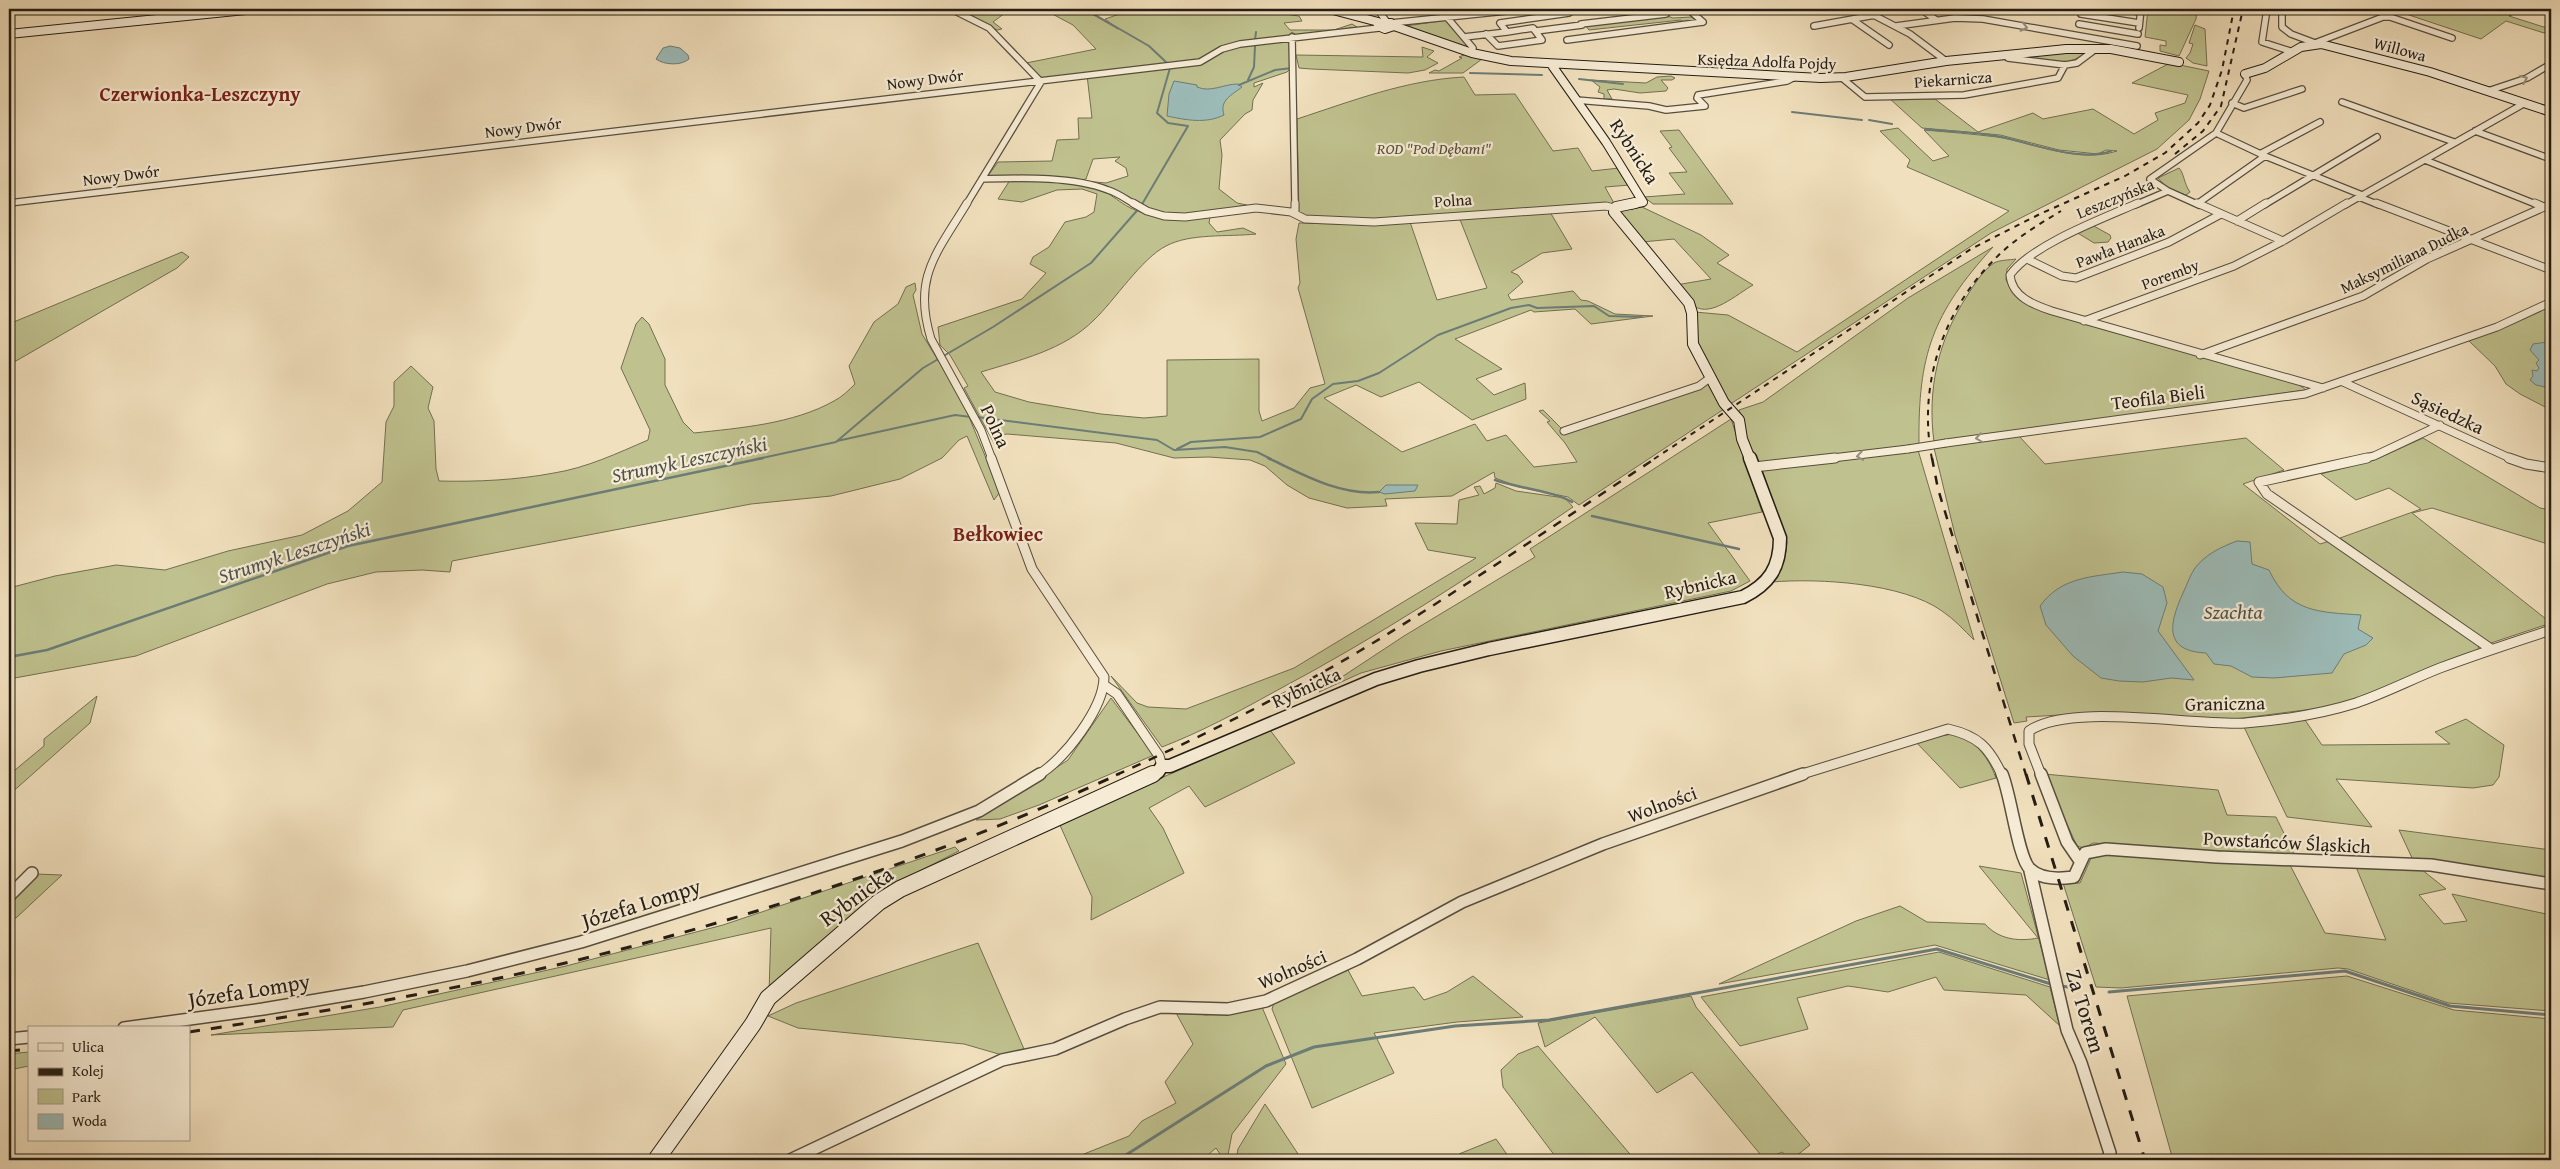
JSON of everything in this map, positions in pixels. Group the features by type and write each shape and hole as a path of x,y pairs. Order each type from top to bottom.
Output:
{"street":[{"path":"9,34 256,9"},
{"path":"951,9 989,28 1040,79 1200,62 1222,48 1382,25 1527,9"},
{"name":"Księdza Adolfa Pojdy","path":"1329,9 1472,53 1512,62 1842,78 1946,60 2092,48 2136,50 2178,62"},
{"path":"1377,9 1382,25"},
{"path":"1414,9 1426,9"},
{"path":"1440,9 1473,48 1472,53"},
{"path":"1536,31 1666,14 1660,9"},
{"path":"1567,40 1704,22 1688,9"},
{"path":"1862,9 1896,26 1946,60"},
{"path":"1921,9 1936,20"},
{"path":"1896,26 1936,20 1976,18 2077,36 2136,50 2141,10 2121,9"},
{"path":"2267,9 2262,42 2293,52"},
{"path":"2282,9 2282,27 2291,34 2315,44"},
{"path":"1507,32 1500,23 1567,11 1592,36"},
{"path":"2077,36 2082,11 2139,23"},
{"path":"1971,14 1976,18"},
{"path":"1814,26 1875,15"},
{"path":"2244,74 2260,71 2304,45 2315,44 2383,17 2390,17 2452,38"},
{"path":"1853,20 1889,45"},
{"path":"1407,28 1424,21"},
{"path":"2079,24 2138,34"},
{"path":"1361,29 1382,25"},
{"name":"Księdza Adolfa Pojdy","path":"1382,25 1407,28 1415,35"},
{"path":"1464,37 1486,34 1507,32 1533,28 1542,40 1498,46 1486,34"},
{"path":"1292,37 1295,213"},
{"name":"Willowa","path":"2315,44 2400,64 2491,90 2551,112"},
{"name":"Piekarnicza","path":"2008,58 2065,65 2076,63 2093,51 2092,48"},
{"name":"Rybnicka","path":"656,1160 753,1024 768,998 783,983 879,902 925,876 1158,772 1162,766 1170,766 1376,679 1419,666 1750,593 1769,580 1780,550 1775,520 1742,439 1737,417 1724,403 1693,344 1690,306 1615,214 1614,208 1638,204 1643,200 1606,142 1551,64"},
{"path":"2491,90 2526,78 2551,64"},
{"name":"Piekarnicza","path":"1842,78 1865,97 1938,97 2009,88 2058,78 2065,65"},
{"name":"Leszczyńska","path":"2168,191 2152,183 2150,179 2216,133 2247,80 2244,74"},
{"path":"1576,100 1649,106 1666,110 1705,106 1696,98 1698,95 1788,81 1795,77"},
{"name":"Polna","path":"1040,79 1040,85 928,268 924,279 928,331 974,417 994,462 1032,569 1099,668 1104,685"},
{"name":"Nowy Dwór","path":"9,203 1040,79"},
{"path":"2232,103 2244,108 2302,89"},
{"path":"2342,102 2454,142"},
{"name":"Poremby","path":"2084,321 2234,266 2283,241 2525,103"},
{"path":"2197,204 2262,155 2320,122"},
{"path":"2475,131 2551,159"},
{"path":"2216,133 2311,176 2551,270"},
{"path":"2237,221 2377,137"},
{"path":"2425,160 2544,207"},
{"name":"Polna","path":"982,179 1026,178 1087,184 1109,190 1140,208 1162,215 1189,217 1249,208 1295,213 1298,217 1305,219 1374,222 1606,206 1614,208"},
{"path":"2168,191 2283,241"},
{"name":"Leszczyńska","path":"2084,321 2035,305 2015,289 2010,281 2011,273 2017,265 2090,222 2168,191"},
{"name":"Maksymiliana Dudka","path":"2200,355 2363,296 2422,262 2551,204"},
{"name":"Pawła Hanaka","path":"2027,259 2062,276 2076,278 2169,242 2221,214"},
{"name":"Teofila Bieli","path":"1754,467 1908,449 2013,433 2278,399 2314,392 2497,327 2551,302"},
{"path":"2084,321 2200,355 2324,388"},
{"path":"2210,350 2216,359"},
{"path":"1564,431 1699,386 1711,377"},
{"path":"2296,381 2314,392"},
{"name":"Sąsiedzka","path":"2343,382 2512,459 2526,464 2551,468"},
{"path":"2440,425 2374,456 2259,482 2267,494 2491,649"},
{"path":"2541,466 2551,461"},
{"name":"Graniczna","path":"2080,861 2064,836 2029,744 2029,731 2039,722 2063,718 2122,717 2213,724 2263,721 2302,715 2345,706 2491,649 2551,630"},
{"path":"1104,685 1121,699 1159,756 1162,766"},
{"name":"Józefa Lompy","path":"139,1026 355,994 476,968 581,942 902,841 979,811 1045,771 1064,755 1079,734 1104,685"},
{"name":"Wolności","path":"790,1160 1002,1060 1055,1049 1125,1019 1160,1007 1228,1009 1266,1002 1357,959 1462,902 1603,844 1788,779 1948,729 1967,732 1989,751 2006,785 2025,863 2033,873"},
{"name":"Powstańców Śląskich","path":"2033,873 2074,877 2080,861 2086,853 2094,849 2106,849 2217,857 2431,865 2551,884"},
{"name":"Za Torem","path":"2033,873 2066,1030 2081,1063 2110,1153 2107,1160"},
{"path":"9,896 32,874"},
{"path":"9,1039 28,1037"}],"green space":[{"path":"975,9 1028,9 1005,13 993,22 1002,29 997,30 969,15"},
{"path":"1043,9 1083,9 1118,29 1105,19 1134,9 1270,9 1271,12 1299,16 1302,21 1284,23 1290,30 1334,30 1352,24 1357,27 1298,36 1292,32 1289,35 1292,67 1287,72 1254,83 1254,87 1263,83 1253,100 1252,110 1245,114 1220,140 1222,155 1219,189 1237,203 1247,205 1199,214 1161,213 1085,181 1106,183 1128,176 1126,168 1115,161 1120,157 1093,159 1086,179 1076,181 987,177 998,162 1052,161 1057,140 1079,139 1078,118 1092,118 1087,75 1042,78 1026,63 1096,49 1073,25"},
{"path":"2148,9 2197,9 2196,19 2179,56 2160,51 2160,45 2166,46 2166,41 2145,37"},
{"path":"2421,9 2504,9 2517,13 2509,16 2550,29 2544,33 2506,21 2481,39 2406,14"},
{"path":"1665,15 1673,18 1691,17 1698,22 1685,24 1681,20 1589,30 1585,25"},
{"path":"1447,20 1471,49 1406,26"},
{"path":"2195,25 2205,29 2207,66 2193,63 2186,58 2193,44 2189,43"},
{"path":"1422,47 1434,51 1427,57 1438,63 1425,70 1408,73 1299,68 1296,55 1423,57"},
{"path":"2089,51 2071,61 2062,63 2044,62 2014,55"},
{"path":"1466,54 1482,59 1463,73 1429,73 1435,70 1439,71"},
{"path":"2170,63 2209,71 2200,99 2189,120 2157,149 1991,233 1729,405 1695,341 1695,312 1728,315 1797,352 2009,211 1907,167 1910,160 1880,131 1898,128 1933,161 1949,156 1924,130 1997,137 2072,154 2087,155 2102,154 2117,151 2106,150 2098,154 2059,150 2000,135 1922,128 1889,98 1935,99 1978,132 2033,113 2043,119 2093,109 2134,134 2158,120 2155,113 2185,103 2188,95 2132,83"},
{"path":"1671,76 1675,78 1672,80 1661,80 1668,88 1666,91 1640,93 1614,89 1607,90 1612,99 1604,99 1604,94 1598,92 1600,87 1591,80 1646,83 1657,77"},
{"name":"ROD \"Pod Dębami\"","path":"1464,77 1475,95 1515,94 1553,151 1578,148 1592,171 1619,168 1630,185 1605,187 1615,205 1372,220 1308,217 1299,214 1297,119 1400,87 1421,82"},
{"path":"1679,130 1733,204 1653,204 1644,197 1685,194 1669,173 1687,172 1669,148 1672,147 1660,131"},
{"path":"2179,168 2190,192 2186,195 2168,189 2158,178"},
{"path":"1010,180 1032,180 1088,186 1103,191 1130,208 1153,216 1172,219 1210,217 1209,223 1217,232 1243,228 1256,234 1198,237 1166,246 1147,260 1094,320 1069,339 1041,353 981,372 995,392 1029,402 1101,414 1144,418 1167,416 1167,360 1259,359 1259,411 1262,421 1294,408 1310,388 1325,384 1298,288 1300,283 1296,239 1299,223 1373,225 1410,222 1437,300 1487,288 1459,217 1550,212 1572,249 1542,253 1511,272 1518,275 1523,282 1508,295 1511,300 1573,291 1581,300 1588,301 1615,314 1653,316 1591,324 1575,309 1534,312 1531,310 1455,339 1502,369 1476,379 1494,395 1525,383 1526,399 1472,420 1419,382 1381,397 1356,385 1324,398 1402,452 1475,424 1487,441 1506,435 1534,467 1577,462 1565,443 1547,422 1550,421 1539,411 1543,410 1564,431 1709,380 1724,409 1579,505 1568,497 1519,487 1495,478 1494,472 1452,496 1385,499 1387,506 1347,508 1309,498 1287,485 1265,466 1250,460 1209,457 1174,458 1116,443 1007,434 994,436 995,445 964,388 968,386 950,355 940,345 938,327 1022,299 1046,273 1030,264 1033,257 1049,247 1065,222 1086,217 1094,212 1097,194 1082,189 1057,190 1022,202 998,199"},
{"path":"1642,207 1701,235 1729,255 1717,263 1753,285 1716,307 1701,309 1694,306 1676,285 1711,279 1674,239 1642,242 1617,213 1618,208"},
{"path":"2090,224 2110,235 2111,238 2108,242 2094,243 2076,232"},
{"path":"1993,247 1972,271 1956,294 1943,315 1933,337 1926,360 1922,385 1919,413 1919,444 1860,453 1757,463 1747,439 1739,410 1763,402 1908,298"},
{"path":"182,252 189,257 177,268 9,365 9,324"},
{"path":"2016,259 2007,269 2006,280 2016,294 2033,307 2077,322 2298,384 2306,390 1934,442 1932,403 1934,385 1937,366 1949,330 1967,296 1986,270 1996,262"},
{"path":"915,283 916,290 913,295 922,334 962,400 1000,492 994,500 967,436 959,440 942,458 900,479 831,496 751,504 452,561 450,572 422,570 376,572 327,584 136,656 9,679 9,588 55,576 116,565 165,570 228,551 302,535 348,511 382,482 386,422 394,406 394,382 411,366 433,387 428,408 434,421 436,469 439,481 497,480 566,471 614,455 648,440 650,430 621,368 636,324 642,317 649,324 665,359 665,385 683,422 694,433 730,429 766,424 801,415 818,409 843,395 855,384 849,366 874,322 898,304 906,287"},
{"path":"2551,305 2551,309 2546,312 2551,315 2551,410 2520,394 2506,384 2495,366 2468,340"},
{"path":"1731,419 1762,512 1708,523 1750,581 1731,591 1441,651 1361,673 1319,692 1404,636 1535,557 1530,549"},
{"path":"2018,435 2045,464 2246,438 2284,470 2243,484 2320,544 2330,541 2479,646 2477,651 2336,706 2235,719 2093,713 2026,717 2027,721 2014,723 1955,535 1934,448"},
{"path":"2423,438 2540,508 2551,510 2551,545 2432,508 2412,513 2551,623 2488,644 2340,538 2421,509 2389,488 2356,500 2321,474 2377,459"},
{"path":"1918,450 1974,640 1942,611 1906,594 1860,584 1813,581 1772,582 1785,557 1787,542 1762,470"},
{"path":"1496,483 1516,491 1565,498 1573,507 1389,627 1247,707 1162,747 1111,676 1137,703 1148,707 1186,709 1294,668 1476,558 1428,550 1415,523 1457,524 1459,500 1479,495 1474,487 1480,486 1484,494 1495,488"},
{"path":"97,696 90,723 9,795 9,775 44,746 44,739"},
{"path":"1111,698 1154,755 1039,805 1000,819 976,820 1068,760"},
{"path":"2466,719 2504,745 2499,777 2493,785 2473,788 2336,779 2372,827 2287,817 2244,727 2305,720 2322,745 2450,744 2435,732"},
{"path":"1270,730 1295,763 1205,807 1189,786 1149,808 1163,828 1184,873 1091,920 1092,897 1059,823"},
{"path":"1960,733 1982,752 1996,778 1960,788 1914,740"},
{"path":"2044,774 2218,790 2227,815 2276,817 2295,856 2093,843 2084,848 2077,846"},
{"path":"2399,830 2551,850 2551,881 2413,860"},
{"path":"955,847 959,851 886,888 833,931 769,993 771,928 403,1010 393,1027 211,1035 380,1007 566,966 723,925"},
{"path":"2127,854 2289,863 2325,933 2386,940 2356,867 2421,869 2446,889 2419,895 2444,924 2467,921 2452,894 2551,915 2551,1011 2448,1003 2348,969 2338,968 2121,988 2096,987 2063,883 2080,883 2092,856"},
{"path":"1979,866 2021,873 2050,980 1935,945 1719,984 1856,921 1900,906 1927,922 1985,924 1996,933 2009,938 2023,940 2038,938"},
{"path":"35,874 62,875 16,918 9,916 9,898"},
{"path":"978,943 1024,1049 1002,1055 964,1044 798,1028 768,1016 796,1003"},
{"path":"1939,952 2050,987 2060,1026 2026,995 1944,990 1936,977 1888,992 1848,986 1797,998 1808,1029 1740,1046 1701,997"},
{"path":"1348,970 1362,996 1414,987 1424,1000 1447,992 1473,976 1523,1017 1457,1022 1374,1033 1394,1073 1312,1108 1272,1009 1274,1003"},
{"path":"2347,976 2454,1010 2551,1019 2551,1160 2173,1160 2127,996"},
{"path":"1691,996 1696,1007 1810,1145 1791,1160 1782,1152 1765,1160 1692,1072 1657,1093 1595,1017 1545,1047 1538,1023"},
{"path":"1262,1007 1286,1064 1232,1134 1227,1160 1224,1160 1216,1148 1202,1160 1069,1160 1129,1136 1142,1121 1176,1103 1165,1082 1193,1044 1175,1011 1206,1015"},
{"path":"1538,1046 1635,1160 1558,1160 1503,1087 1501,1070 1518,1054"},
{"path":"28,1052 28,1066 9,1070 9,1054"},
{"path":"1265,1104 1302,1160 1236,1160 1238,1149"},
{"path":"1496,1139 1511,1160 1464,1160 1459,1154"}],"water":[{"path":"670,46 680,48 688,55 689,59 682,63 672,64 663,63 656,59 663,48"},
{"path":"1174,81 1197,85 1197,87 1202,89 1212,89 1233,84 1238,84 1242,87 1231,95 1223,105 1224,115 1210,120 1189,120 1167,116 1169,94"},
{"path":"2547,342 2551,350 2548,354 2551,356 2550,388 2536,385 2530,380 2533,376 2532,370 2537,371 2539,368 2536,363 2539,360 2530,350 2533,344"},
{"path":"1386,485 1418,485 1415,491 1385,494 1379,492"},
{"name":"Szachta","path":"2237,541 2250,542 2252,564 2269,570 2286,595 2307,608 2332,613 2361,615 2358,629 2373,638 2366,645 2344,654 2332,673 2274,678 2252,677 2231,666 2214,664 2206,653 2182,647 2176,641 2173,633 2173,624 2178,604 2195,568 2209,555"},
{"path":"2123,572 2142,574 2163,587 2167,603 2158,631 2194,680 2171,678 2143,682 2101,678 2073,656 2046,625 2040,606 2057,589 2088,577"}],"waterway":[{"name":"Strumyk Leszczyński","path":"1085,9 1149,46 1167,63"},
{"path":"1255,40 1256,32"},
{"path":"1248,80 1254,67 1255,46"},
{"name":"Strumyk Leszczyński","path":"837,441 923,368 993,327 1091,263 1141,206 1188,126 1168,123 1157,113 1170,68"},
{"path":"1239,85 1275,70 1292,68"},
{"path":"1470,73 1542,75"},
{"path":"1579,79 1623,84"},
{"path":"1792,112 1862,120"},
{"path":"1869,120 1892,124"},
{"path":"1925,129 1993,135 2071,153 2099,154 2111,151"},
{"path":"1177,449 1191,442 1260,437 1301,419 1312,399 1333,384 1358,381 1379,373 1438,335 1511,308 1529,305 1537,308 1594,306 1609,316 1642,317"},
{"path":"837,441 955,415 971,417"},
{"path":"977,417 1157,440 1174,450 1225,447 1257,452 1271,459"},
{"name":"Strumyk Leszczyński","path":"757,459 837,441"},
{"name":"Strumyk Leszczyński","path":"9,657 47,650 348,546 763,458"},
{"path":"1268,458 1308,477 1336,487 1350,491 1379,492"},
{"path":"1495,480 1555,495 1572,502"},
{"path":"1592,516 1739,549"},
{"path":"1118,1160 1266,1066 1314,1047 1455,1026 1549,1020 1937,949 2051,984"},
{"path":"2109,992 2345,971 2450,1006 2551,1015"},
{"path":"2061,986 2068,987"}],"railway":[{"path":"1654,459 1971,249 2040,214 2125,176 2165,153 2198,123 2210,105 2222,70 2234,9"},
{"path":"2175,154 2203,131 2221,106 2243,9"},
{"path":"1932,459 1928,432 1931,379 1947,329 1974,283 1991,263 2024,234 2061,211"},
{"path":"1116,775 1238,717 1358,652 1471,581 1656,458"},
{"path":"1932,458 1938,489 2026,775"},
{"path":"190,1032 335,1009 481,982 563,964 644,943 806,896 885,869 1042,808 1119,774"},
{"path":"2026,774 2145,1160"},
{"path":"9,1051 28,1049"}],"district":[{"name":"Czerwionka-Leszczyny","path":"200,93"},
{"name":"Bełkowiec","path":"998,533"}]}
